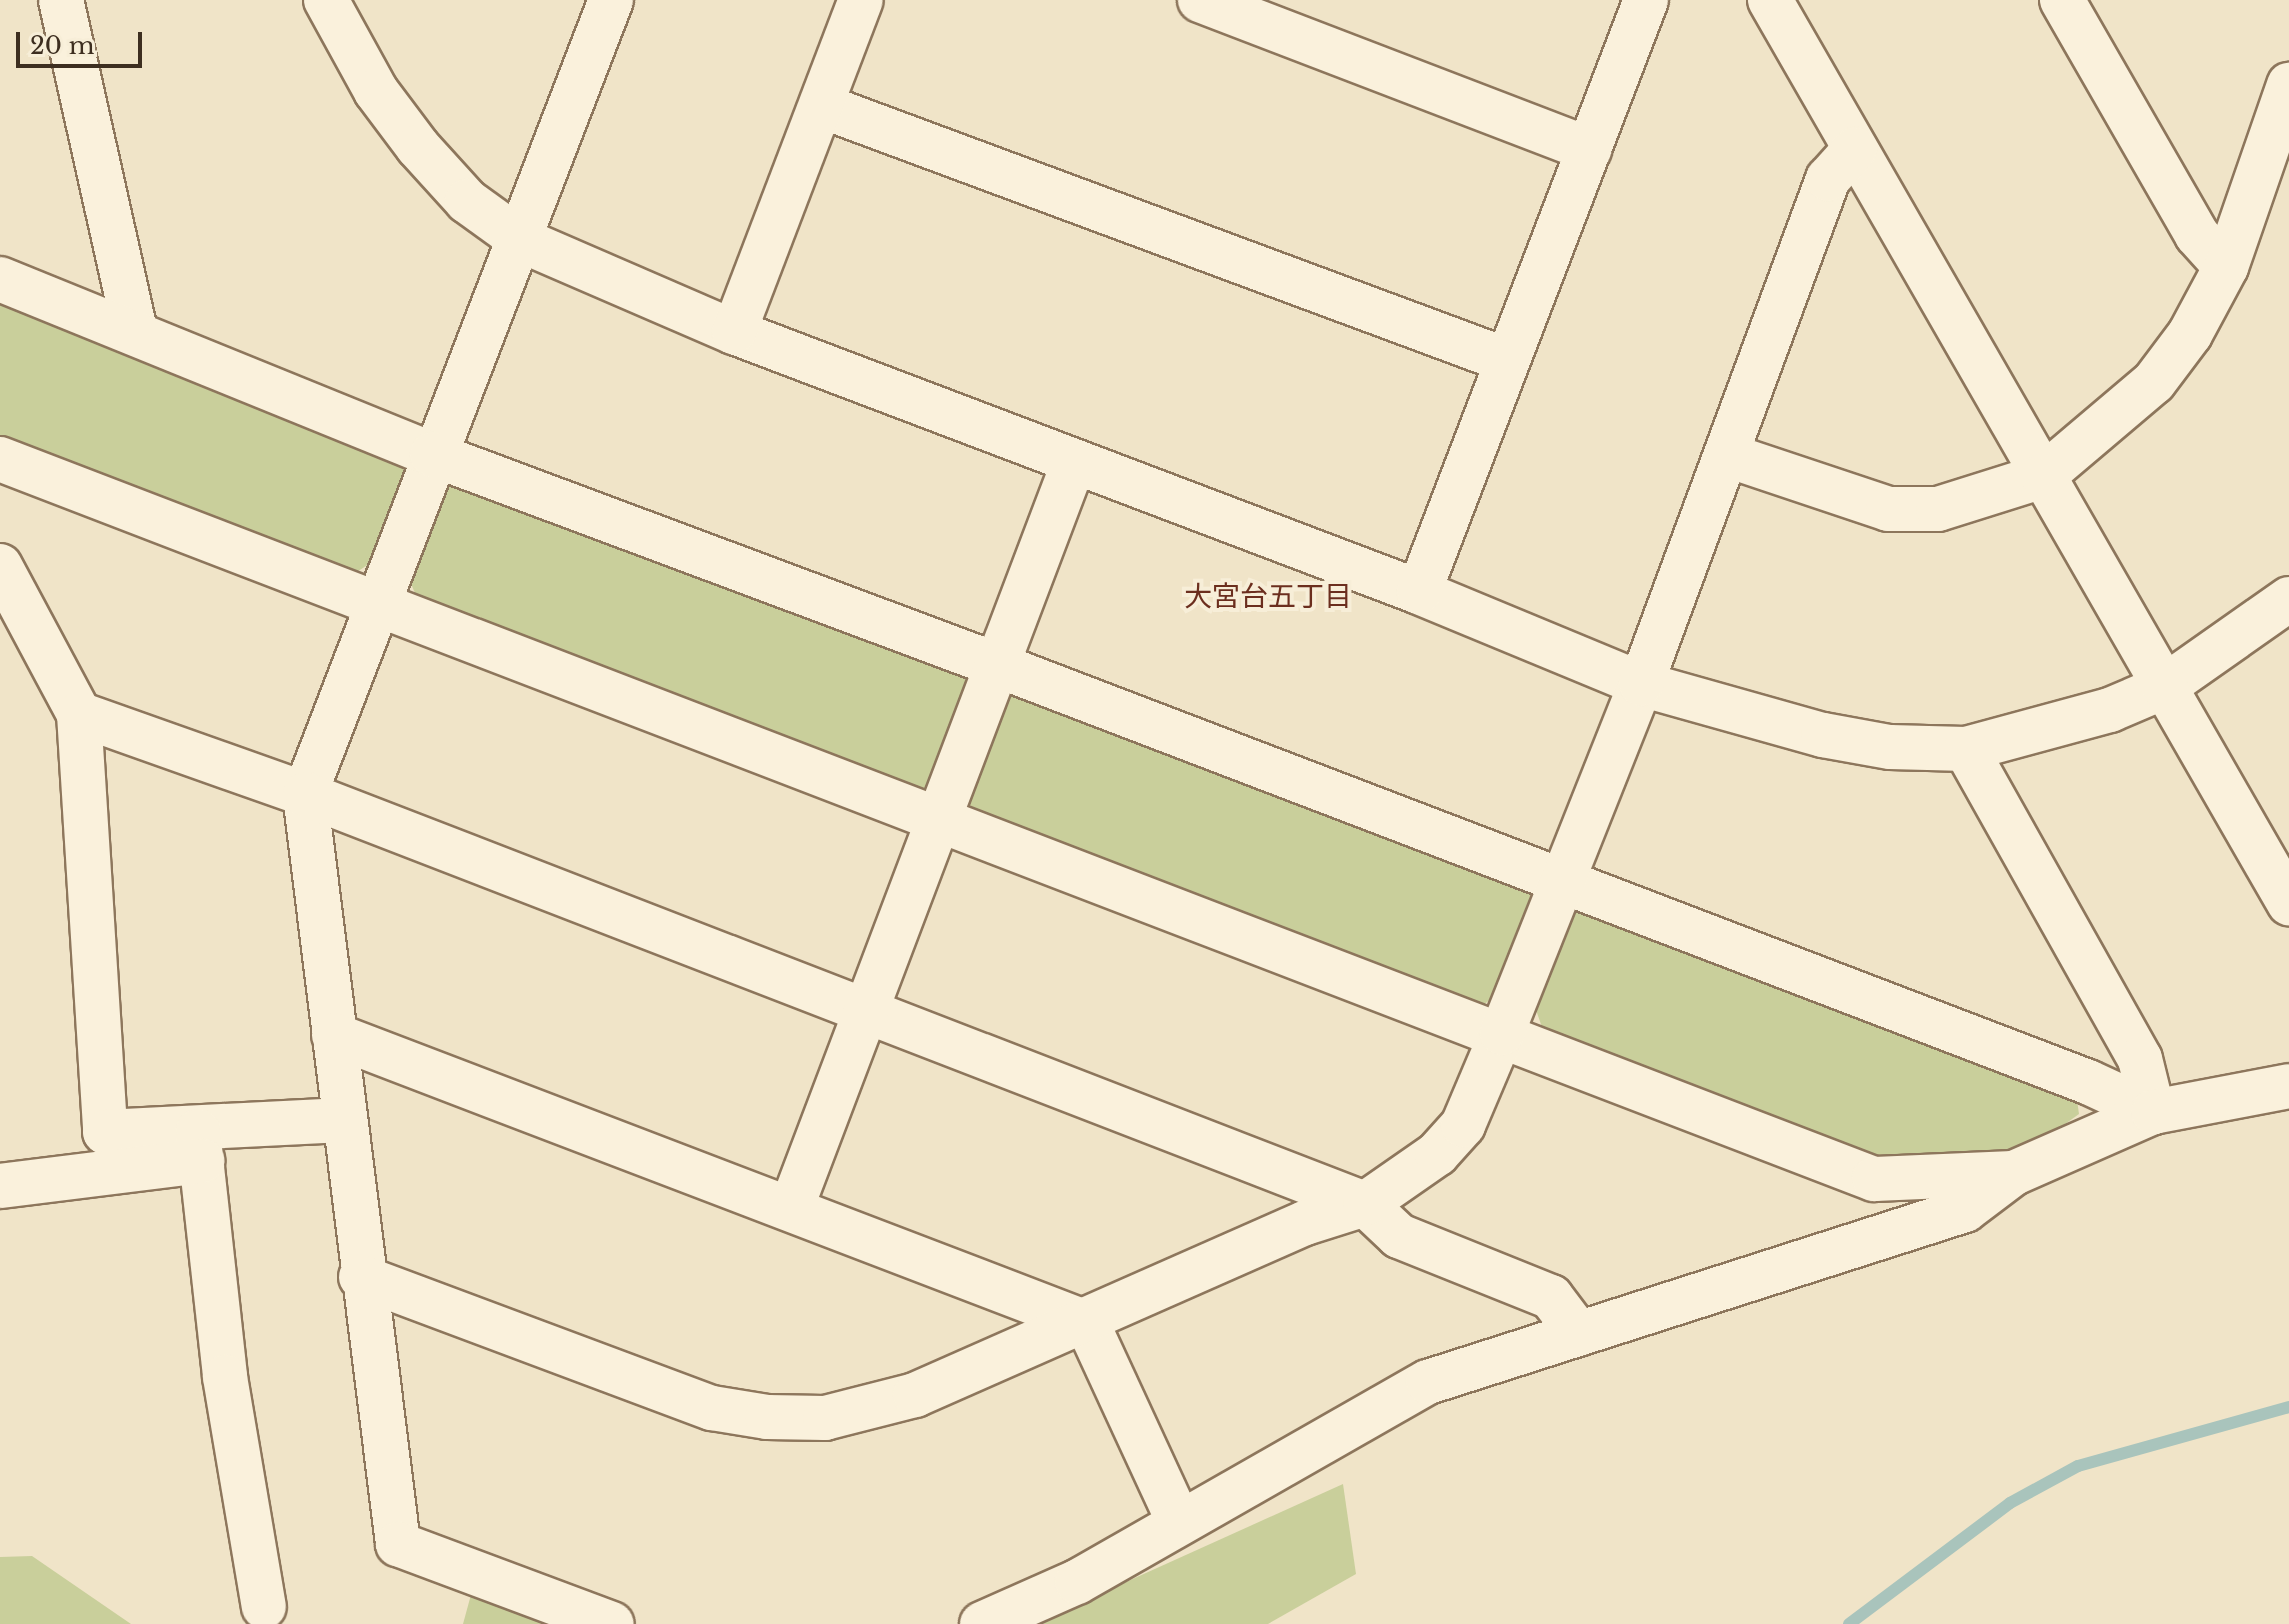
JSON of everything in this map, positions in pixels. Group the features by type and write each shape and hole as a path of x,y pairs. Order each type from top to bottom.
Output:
{"street":[{"path":"61,0 135,331"},
{"path":"326,0 376,91 418,147 467,201 521,240 734,332 1419,592 1641,684 1823,735 1890,747 1966,749 2110,710 2164,687 2289,599"},
{"path":"611,0 521,240 432,454 305,794 361,1277 398,1544 612,1624"},
{"path":"734,332 861,0"},
{"path":"1200,0 1589,149"},
{"path":"1419,592 1646,0"},
{"path":"1770,0 2164,687 2285,885"},
{"path":"2067,3 2197,235 2226,267"},
{"path":"1727,455 1888,509 1938,509 2043,476 2154,382 2190,334 2226,267 2287,103"},
{"path":"822,106 1506,360"},
{"path":"361,1277 712,1408 767,1417 825,1418 886,1404 1087,1323 1305,1223 1365,1204 1437,1154 1463,1125 1502,1033 1641,684 1828,179 1855,149"},
{"path":"0,279 135,331 432,454 997,665 2088,1082 2153,1112"},
{"path":"0,459 1502,1033 1874,1179 2014,1173"},
{"path":"792,1206 1074,462"},
{"path":"0,566 79,714 105,1132 200,1146"},
{"path":"79,714 305,794 1365,1204 1399,1236 1551,1297 1579,1334"},
{"path":"1966,749 2140,1059 2153,1112"},
{"path":"334,1035 792,1206 1087,1323 1179,1522"},
{"path":"982,1624 1077,1582 1428,1382 1965,1210 2014,1173 2153,1112 2289,1086"},
{"path":"0,1186 344,1120"},
{"path":"200,1146 225,1377 264,1607"}],"green space":[{"path":"0,303 400,455 405,475 369,564 349,577 0,444"},
{"path":"462,482 963,670 974,689 941,784 920,794 417,598 409,579 446,485"},
{"path":"1021,692 1527,885 1536,901 1501,991 1482,1006 974,811 965,798 1003,700"},
{"path":"1590,904 2076,1093 2079,1114 2043,1140 2005,1152 1905,1168 1545,1036 1535,1007 1571,916"},
{"path":"1343,1484 1356,1574 1268,1624 1033,1624"},
{"path":"32,1556 131,1624 0,1624 0,1557"},
{"path":"472,1591 562,1624 463,1624"}],"waterway":[{"path":"1849,1624 2010,1503 2078,1466 2289,1407"}],"district":[{"name":"大宮台五丁目","path":"1268,597"}]}
